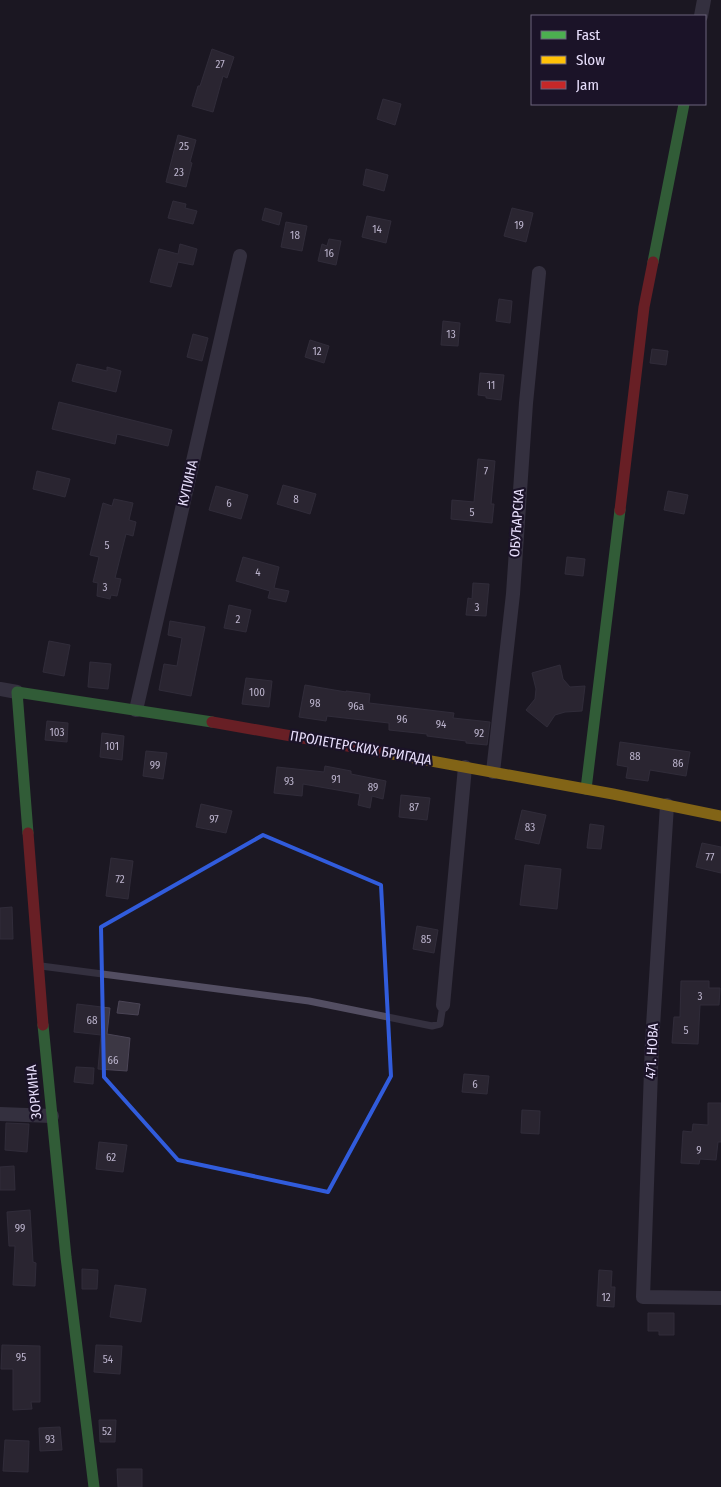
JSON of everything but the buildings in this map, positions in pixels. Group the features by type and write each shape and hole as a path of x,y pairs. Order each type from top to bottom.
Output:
{"street":[{"path":"701,15 704,0"},
{"path":"586,789 644,307 684,105"},
{"name":"КУПИНА","path":"136,710 240,256"},
{"name":"ОБУЋАРСКА","path":"493,772 513,594 526,403 539,273"},
{"name":"ПРОЛЕТЕРСКИХ БРИГАДА","path":"0,689 255,729 586,789 721,816"},
{"name":"ЗОРКИНА","path":"17,692 38,966 52,1116 66,1257 94,1487"},
{"path":"443,1005 465,767"},
{"name":"471. НОВА","path":"667,805 652,1042 643,1297 721,1298"},
{"path":"0,1114 52,1116"}],"lane":[{"path":"38,966 309,1001 432,1026 440,1024 443,1005"}],"highlighted area":[{"path":"263,835 381,885 391,1076 328,1192 178,1160 104,1077 101,927"}],"traffic: fast":[{"path":"653,262 684,105"},
{"path":"586,789 620,510"},
{"path":"28,833 17,692 212,722"},
{"path":"43,1025 66,1257 94,1487"}],"traffic: slow":[{"path":"387,753 613,794 721,816"}],"traffic: jam":[{"path":"620,510 644,307 653,262"},
{"path":"212,722 387,753"},
{"path":"28,833 43,1025"}]}
